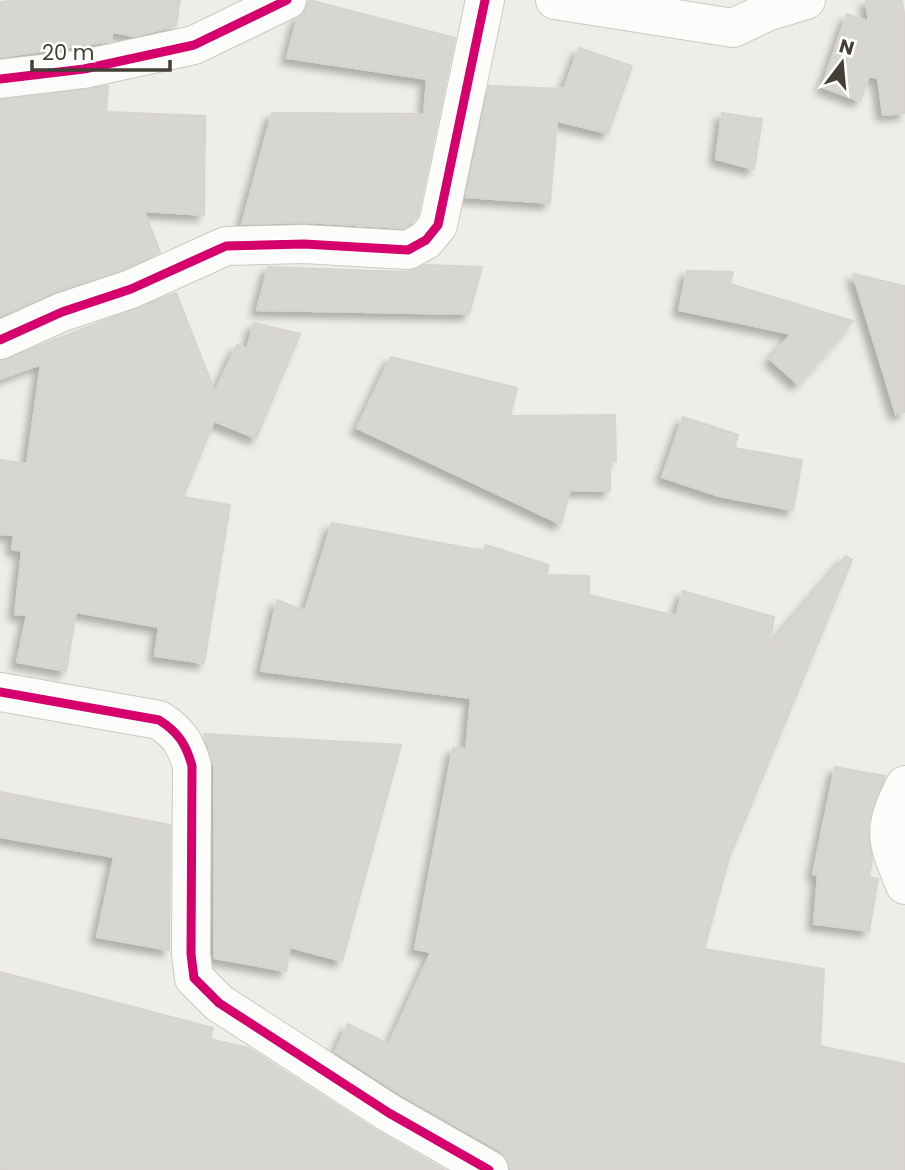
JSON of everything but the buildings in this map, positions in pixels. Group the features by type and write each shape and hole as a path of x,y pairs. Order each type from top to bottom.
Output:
{"street":[{"path":"0,79 84,69 194,45 287,0"},
{"path":"0,340 62,312 131,289 226,246 304,244 408,250 426,240 438,225 485,0"},
{"path":"555,0 733,28 769,10 806,0"},
{"path":"0,692 159,720 176,731 187,748 192,766 191,954 194,978 219,1003 389,1113 489,1170"},
{"path":"905,785 889,822 888,844 905,885"}],"cycle path":[{"path":"0,79 84,69 194,45 287,0"},
{"path":"0,340 62,312 131,289 226,246 304,244 408,250 426,240 438,225 485,0"},
{"path":"0,692 159,720 171,729 184,745 192,766 191,954 194,978 219,1003 389,1113 489,1170"}]}
